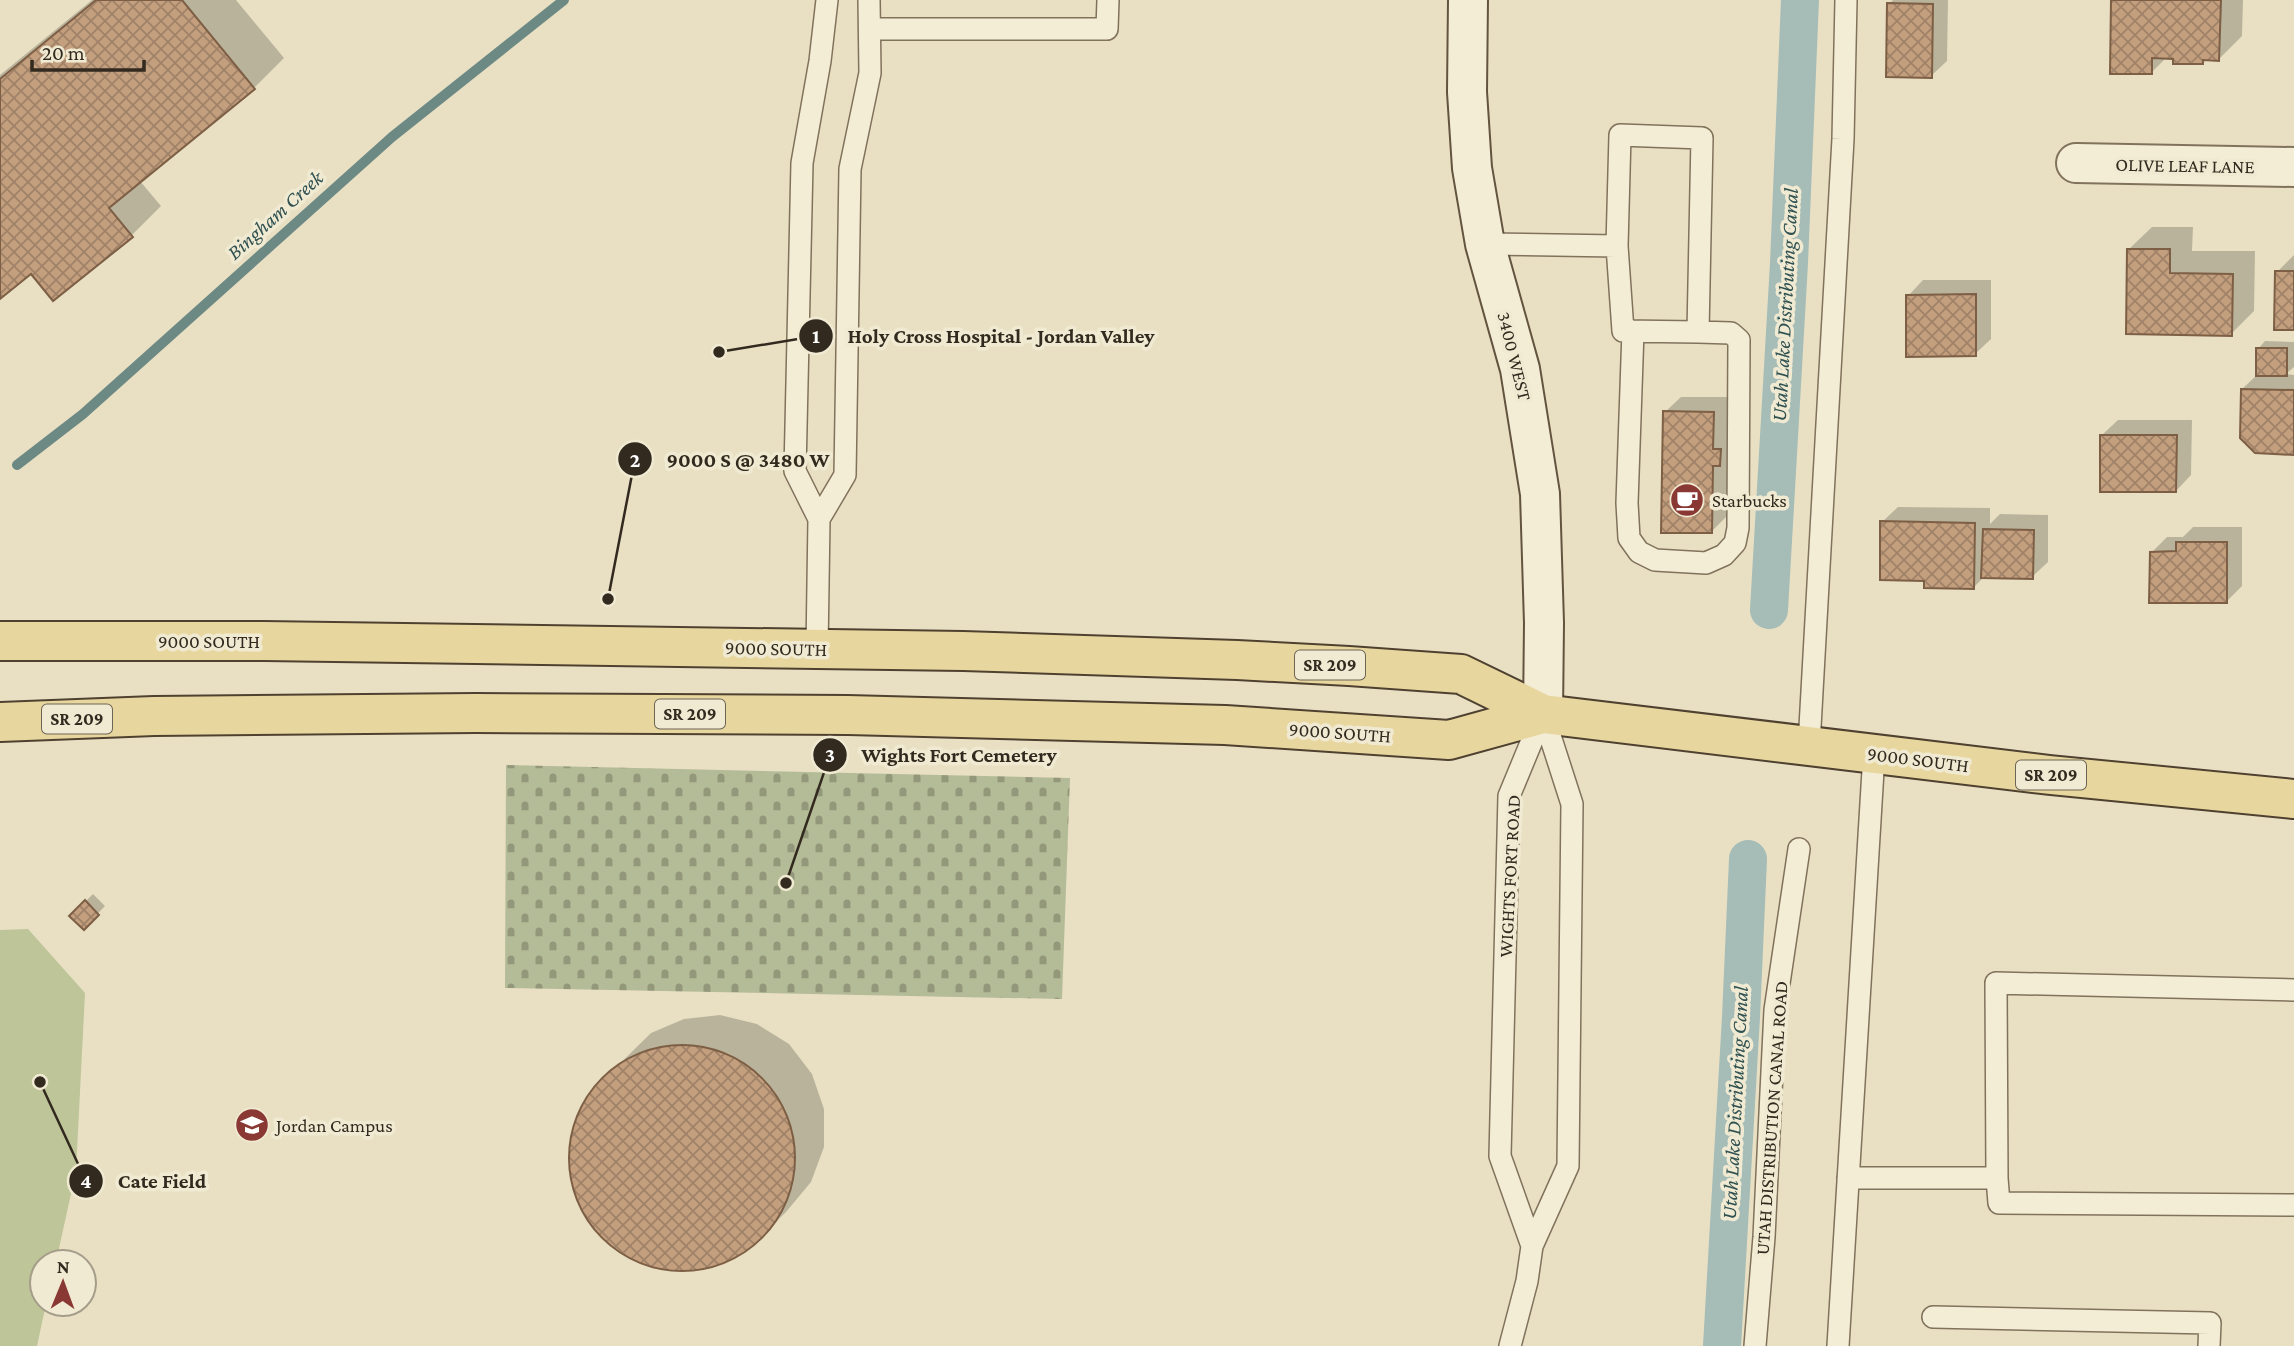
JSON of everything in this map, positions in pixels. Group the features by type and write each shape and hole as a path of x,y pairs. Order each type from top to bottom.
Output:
{"main road":[{"name":"9000 SOUTH","path":"0,642 264,640 963,651 1237,660 1461,674 1542,714 2132,784 2294,799"},
{"name":"9000 SOUTH","path":"0,722 154,716 476,713 848,715 1225,725 1449,740 1542,714"}],"street":[{"name":"3400 WEST","path":"1468,0 1468,130 1472,168 1485,244 1520,369 1538,483 1544,598 1542,714"},
{"name":"OLIVE LEAF LANE","path":"2076,163 2294,166"}],"lane":[{"path":"817,649 819,519 795,471 802,163 820,61 827,0"},
{"path":"819,519 845,475 849,169 870,73 869,0"},
{"path":"870,29 1107,29 1108,0"},
{"path":"1809,745 1843,139 1846,0"},
{"path":"1633,331 1627,503 1629,538 1639,552 1655,560 1677,563 1706,563 1724,555 1735,542 1738,528 1738,340 1731,333 1698,332 1633,331 1623,331 1618,246 1620,135 1702,138 1698,332"},
{"path":"1485,244 1618,246"},
{"name":"WIGHTS FORT ROAD","path":"1532,1246 1500,1156 1509,796 1542,714"},
{"name":"WIGHTS FORT ROAD","path":"1510,1346 1527,1281 1532,1246 1568,1166 1572,804 1542,714"},
{"path":"1838,1346 1874,754"},
{"name":"UTAH DISTRIBUTION CANAL ROAD","path":"1755,1346 1764,1237 1775,1010 1799,849"},
{"path":"2294,990 1996,983 1999,1203 2294,1205"},
{"path":"1848,1178 1997,1178"},
{"path":"1933,1317 2210,1323 2209,1346"}],"green space":[{"path":"506,765 1070,778 1062,999 505,988"},
{"path":"28,929 85,993 76,1171 59,1248 28,1248 28,1318 43,1318 37,1346 0,1346 0,930"}],"building":[{"path":"96,0 182,0 255,89 109,208 133,237 53,301 31,274 0,299 0,79"},
{"path":"2111,0 2221,0 2219,61 2173,64 2173,59 2152,58 2152,74 2110,74"},
{"path":"1887,3 1933,4 1932,78 1886,77"},
{"path":"2127,249 2170,249 2170,273 2233,274 2232,336 2126,334"},
{"path":"2275,271 2294,271 2294,330 2274,330"},
{"path":"1976,294 1976,356 1906,357 1906,295"},
{"path":"2256,348 2287,348 2287,376 2256,376"},
{"path":"2241,389 2294,390 2294,455 2255,453 2240,438"},
{"name":"Starbucks","path":"1663,411 1714,412 1713,449 1721,449 1720,466 1713,466 1712,533 1661,533"},
{"path":"2100,435 2177,435 2176,492 2100,492"},
{"path":"1880,521 1975,523 1974,589 1924,588 1924,581 1880,580"},
{"path":"1983,529 2034,530 2033,579 1981,578"},
{"path":"2176,542 2227,542 2227,603 2149,603 2150,552 2176,551"},
{"path":"85,900 99,915 84,930 69,916"},
{"path":"682,1045 704,1047 725,1054 745,1064 762,1078 776,1095 786,1115 793,1136 793,1180 786,1201 776,1221 762,1238 745,1252 725,1262 704,1269 682,1271 660,1269 639,1262 619,1252 602,1238 588,1221 578,1201 571,1180 569,1158 571,1136 578,1115 588,1095 602,1078 619,1064 639,1054 660,1047"}],"waterway":[{"name":"Bingham Creek","path":"17,465 83,414 392,137 564,0"},
{"name":"Utah Lake Distributing Canal","path":"1769,610 1789,263 1800,0"},
{"name":"Utah Lake Distributing Canal","path":"1722,1346 1748,859"}],"place":[{"name":"Holy Cross Hospital - Jordan Valley","path":"719,352"},
{"name":"Starbucks","path":"1687,500"},
{"name":"9000 S @ 3480 W","path":"608,599"},
{"name":"Wights Fort Cemetery","path":"786,883"},
{"name":"Cate Field","path":"40,1082"},
{"name":"Jordan Campus","path":"252,1125"}]}
